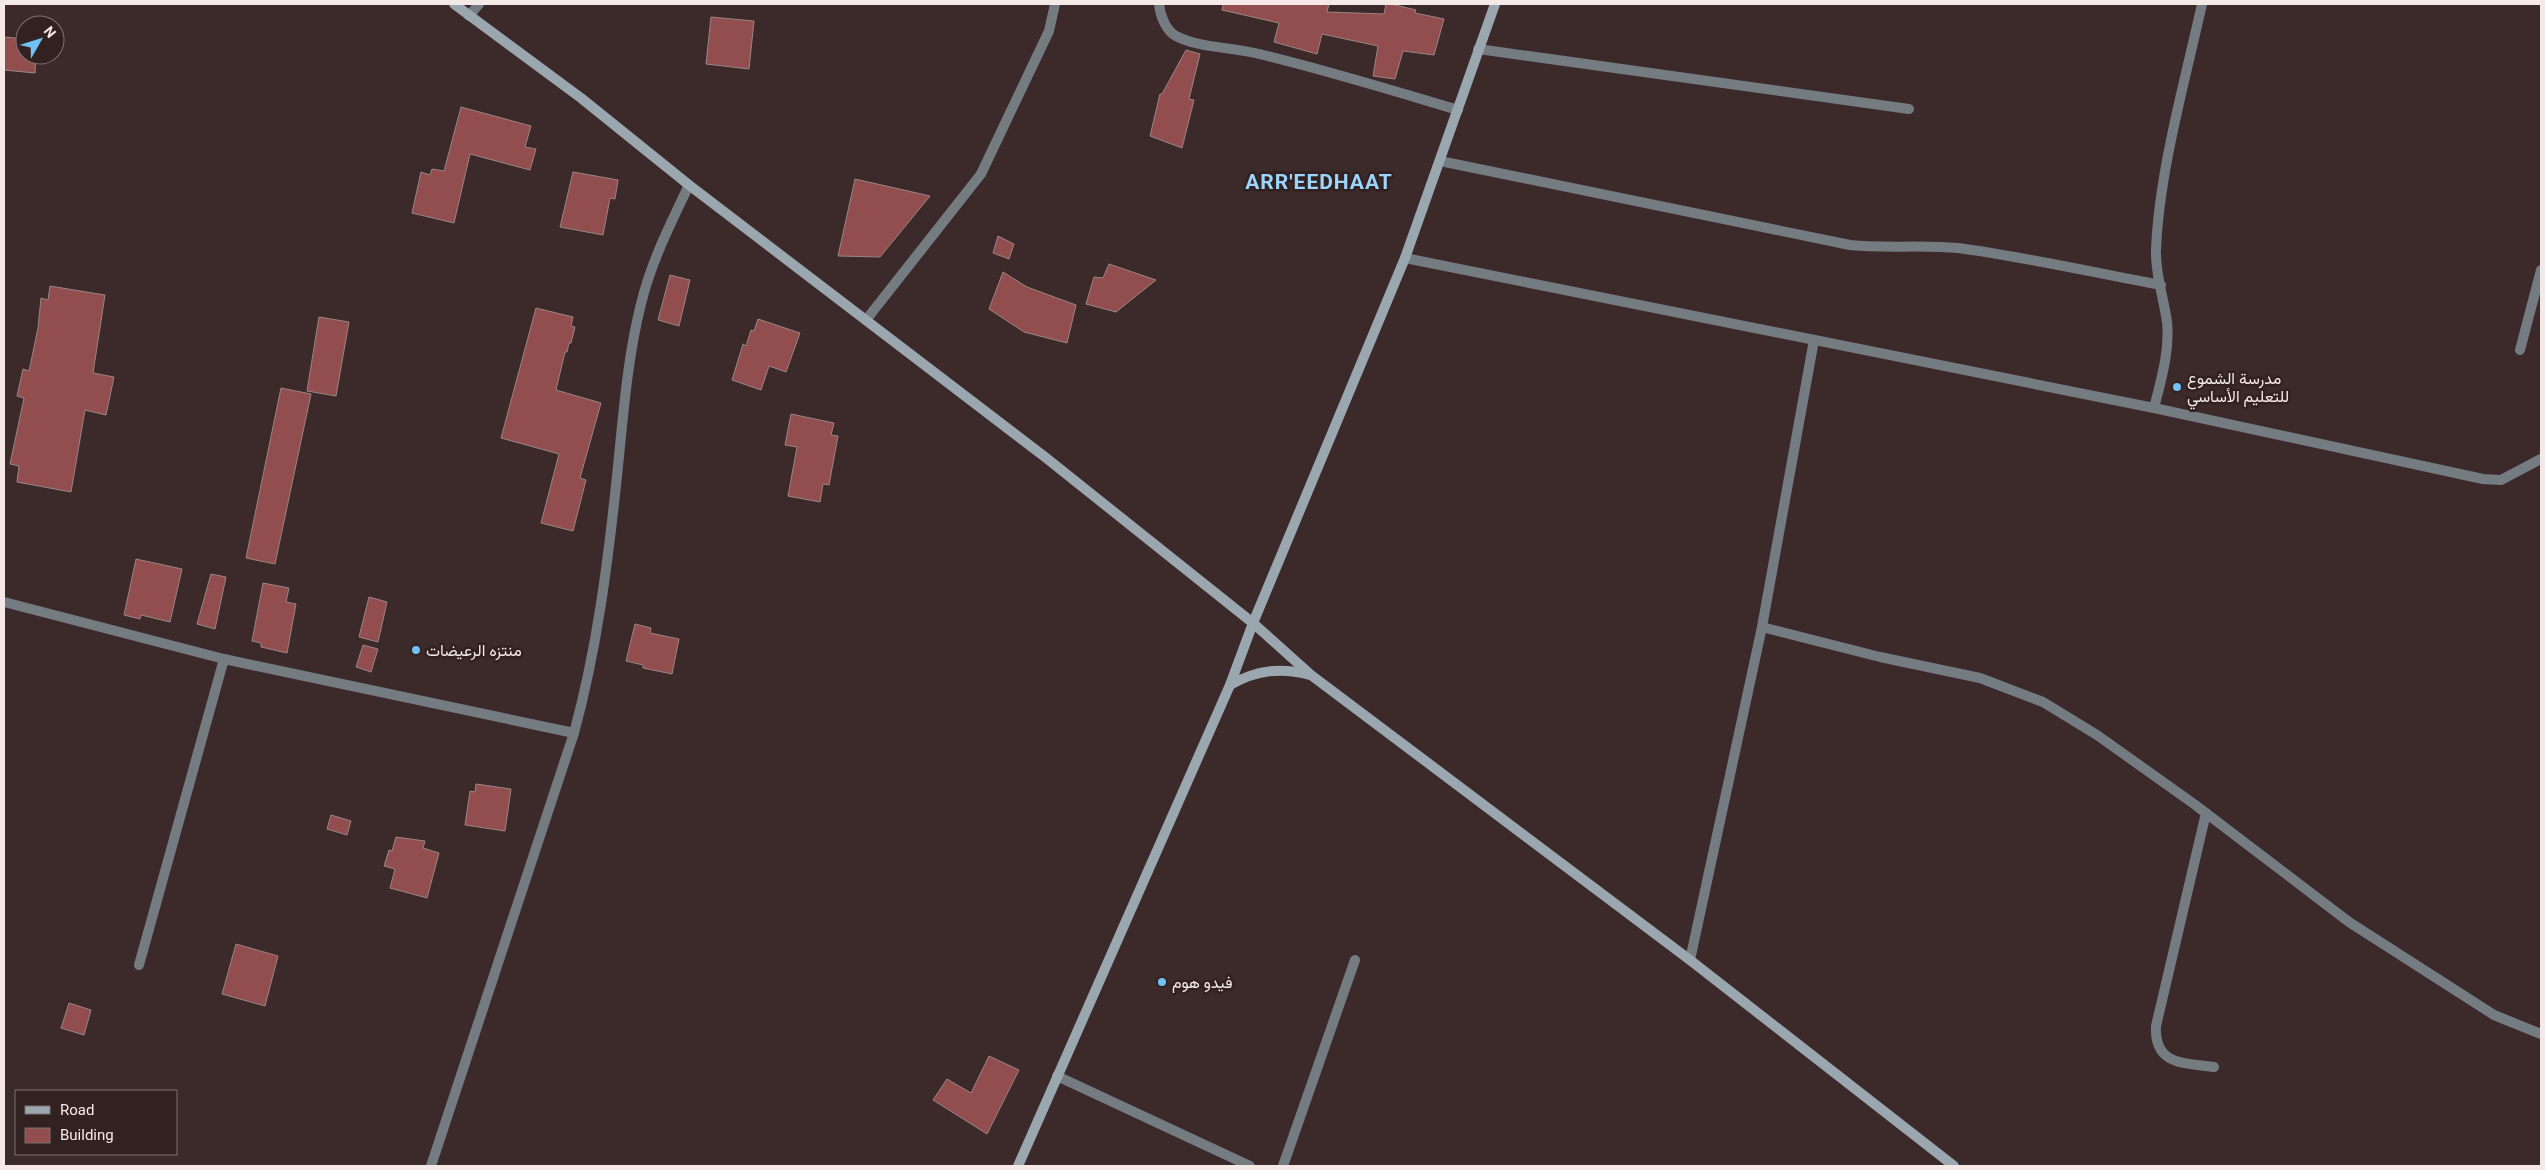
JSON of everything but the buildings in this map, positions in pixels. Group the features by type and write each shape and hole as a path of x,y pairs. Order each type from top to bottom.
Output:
{"street":[{"path":"454,4 581,98 689,185 1044,457 1253,623 1311,675 1690,960 1954,1166"},
{"path":"469,16 479,4"},
{"path":"866,320 982,174 1049,31 1055,4"},
{"path":"1159,4 1164,20 1175,36 1192,42 1273,58 1458,110"},
{"path":"1018,1166 1230,685 1253,623 1405,258 1495,4"},
{"path":"2154,408 2167,342 2156,252 2159,220 2169,153 2202,4"},
{"path":"1478,49 1909,109"},
{"path":"1440,161 1850,246 1880,248 1917,246 1963,249 2161,286"},
{"path":"431,1166 574,733 591,668 611,536 626,396 641,304 663,243 689,185"},
{"path":"1405,258 2154,408 2483,479 2500,480 2541,459"},
{"path":"2520,350 2541,270"},
{"path":"1690,960 1762,627 1814,340"},
{"path":"4,602 224,659 574,733"},
{"path":"1762,627 1880,657 1980,678 2042,702 2097,735 2206,813 2349,922 2494,1015 2541,1034"},
{"path":"139,965 224,659"},
{"path":"1230,685 1247,675 1269,670 1299,672 1311,675"},
{"path":"2206,813 2156,1026 2155,1040 2159,1050 2174,1062 2214,1067"},
{"path":"1283,1166 1355,960"},
{"path":"1057,1076 1250,1166"}],"place":[{"name":"مدرسة الشموع للتعليم الأساسي","path":"2177,387"},
{"name":"منتزه الرعيضات","path":"416,650"},
{"name":"فيدو هوم","path":"1162,982"}],"district":[{"name":"ARR'EEDHAAT","path":"1319,182"}]}
